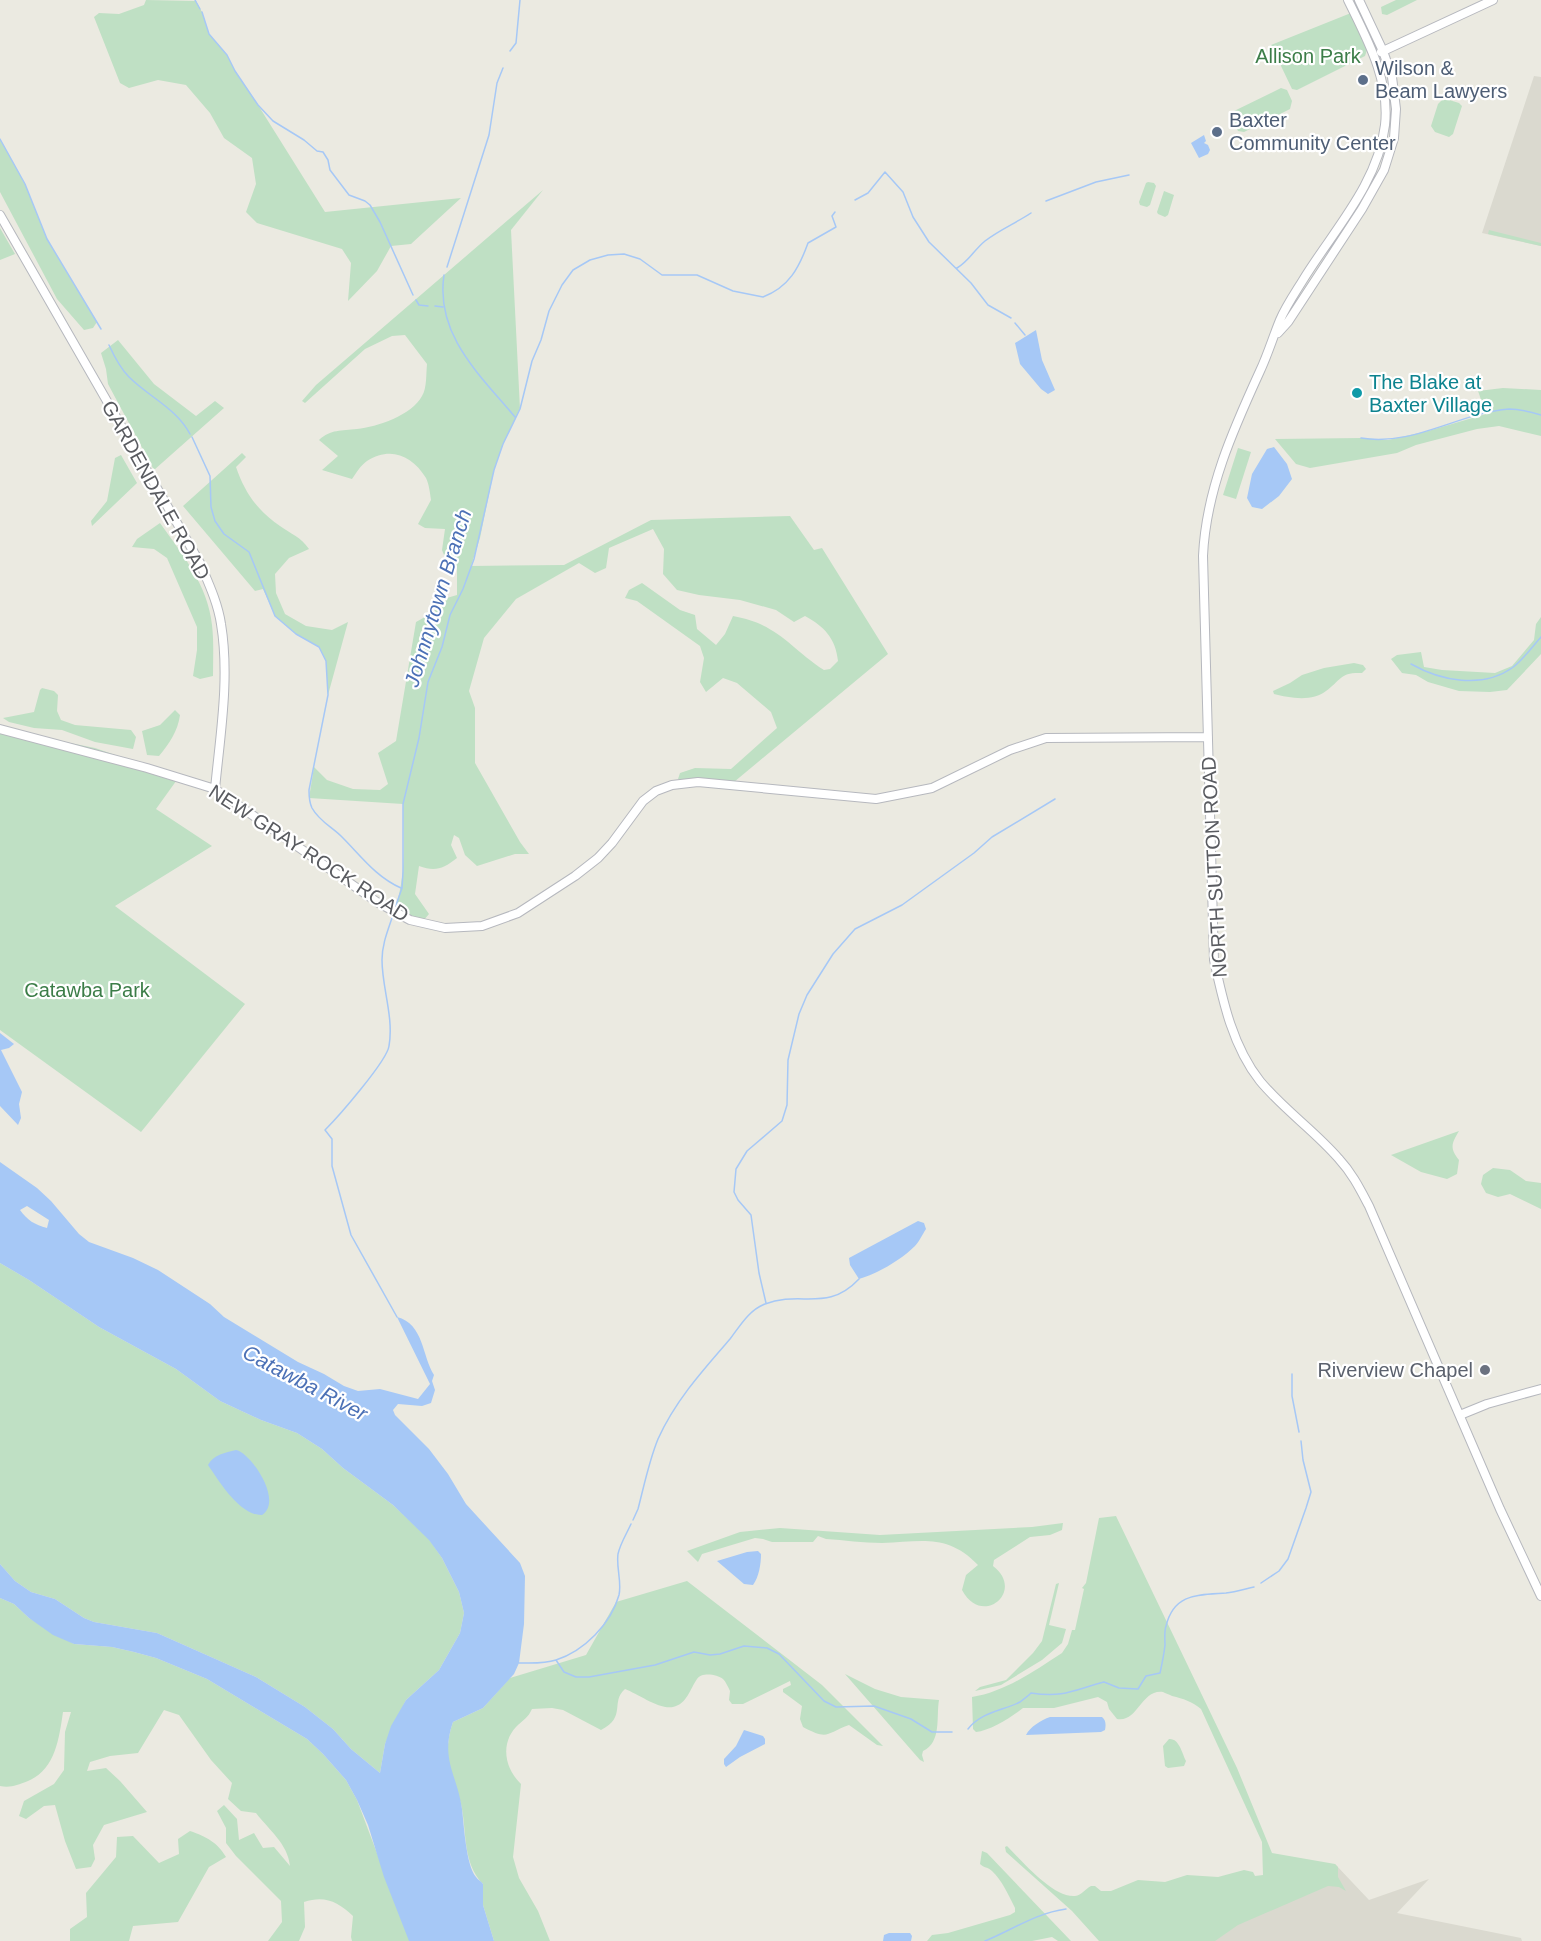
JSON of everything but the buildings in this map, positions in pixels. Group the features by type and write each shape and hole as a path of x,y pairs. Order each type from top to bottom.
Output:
{"street":[{"name":"NORTH SUTTON ROAD","path":"1348,0 1374,55 1383,84 1386,109 1383,141 1376,162 1353,204 1303,280 1281,319 1234,430 1211,494 1203,540 1214,960 1222,999 1237,1039 1260,1080 1339,1158 1353,1177 1382,1234 1541,1596"},
{"name":"NORTH SUTTON ROAD","path":"1276,334 1288,322 1362,209 1384,170 1395,130 1396,109 1392,77 1383,51 1359,0"},
{"path":"1374,55 1492,0"},
{"name":"GARDENDALE ROAD","path":"0,215 200,563 212,591 221,623 224,670 215,789"},
{"name":"NEW GRAY ROCK ROAD","path":"0,729 147,768 215,789 377,902 398,914 410,920 434,926 466,928 499,921 518,913 575,876 598,858 612,843 643,801 656,791 672,784 698,782 876,799 932,788 1010,750 1046,738 1208,737"},
{"path":"1460,1415 1486,1404 1541,1389"}],"shaded area":[{"path":"1534,76 1541,77 1541,246 1482,233"},
{"path":"1335,1864 1369,1900 1429,1879 1397,1913 1521,1938 1522,1941 1168,1941"}],"green space":[{"path":"146,0 196,1 209,34 227,55 325,212 461,198 411,244 391,246 377,271 348,301 351,263 342,249 257,223 246,212 256,184 252,158 224,138 210,113 186,85 158,80 129,88 120,83 94,17 99,13 119,14 144,5"},
{"path":"1396,0 1417,0 1387,15 1382,14 1381,7"},
{"name":"Allison Park","path":"1351,13 1366,45 1365,56 1297,90 1292,89 1271,45"},
{"path":"1281,88 1287,90 1292,101 1290,109 1244,132 1238,131 1231,117 1232,112"},
{"path":"1446,99 1462,106 1453,134 1449,137 1435,132 1431,126 1438,104"},
{"path":"0,139 25,184 47,239 97,322 93,328 84,330 57,299 0,192"},
{"path":"1148,182 1156,186 1150,205 1147,207 1140,205 1139,202"},
{"path":"543,190 511,230 520,409 503,444 494,470 480,538 471,566 564,565 651,520 790,516 814,550 822,548 888,654 734,782 702,779 682,781 678,779 680,773 695,768 731,769 777,728 771,712 737,683 723,678 706,692 700,682 704,658 700,646 637,601 625,598 629,590 642,583 680,610 695,615 697,629 716,645 725,634 733,616 772,631 824,670 830,669 838,661 835,646 828,634 805,616 794,622 776,610 740,600 677,590 663,574 664,549 653,529 609,548 606,568 595,573 579,563 516,599 484,638 469,691 475,708 475,763 529,854 515,854 477,866 465,855 459,838 454,835 451,845 457,858 439,868 430,869 419,866 415,894 429,914 423,921 395,908 403,869 403,804 309,798 314,767 327,780 353,789 380,790 388,784 378,753 396,741 416,622 434,612 440,600 457,595 457,566 448,565 442,550 445,529 425,528 418,524 431,500 426,478 414,464 400,455 384,454 365,463 352,479 322,470 338,456 319,440 332,432 384,423 410,409 424,393 427,364 405,335 392,336 365,349 305,403 302,401 316,385"},
{"path":"1164,191 1174,195 1168,215 1165,217 1157,212"},
{"path":"0,228 15,254 0,260"},
{"path":"1489,230 1541,243 1541,246 1488,234"},
{"path":"118,340 154,384 196,416 215,401 224,408 154,470 108,384 101,353"},
{"path":"1503,388 1541,390 1541,436 1499,426 1477,429 1416,445 1397,453 1310,468 1296,464 1275,439 1388,440 1486,414 1478,391"},
{"path":"1238,448 1251,452 1236,499 1223,495"},
{"path":"242,453 246,457 236,467 243,485 253,500 265,514 309,549 289,558 275,574 276,593 285,614 306,626 332,630 348,622 328,695 326,661 319,647 296,634 275,616 263,589 255,591 183,506"},
{"path":"121,455 137,483 92,526 91,521 107,501 115,458"},
{"path":"160,523 200,583 210,610 213,676 200,679 193,676 197,650 197,627 167,558 154,549 132,547 137,539"},
{"path":"1541,617 1541,654 1507,690 1459,691 1428,682 1416,675 1402,673 1391,659 1397,655 1421,652 1424,667 1495,673 1512,666 1534,640 1536,624"},
{"path":"1354,663 1363,665 1366,669 1362,673 1345,675 1326,691 1314,697 1287,697 1274,694 1273,691 1302,675 1324,668"},
{"path":"42,688 54,691 58,695 57,711 61,720 75,725 131,730 136,737 133,749 95,742 62,730 34,728 9,722 3,718 34,712"},
{"path":"175,710 180,715 170,742 159,756 147,755 142,731 160,725"},
{"name":"Catawba Park","path":"0,729 95,748 179,777 156,809 212,846 115,906 245,1004 141,1132 0,1030"},
{"path":"1459,1131 1453,1146 1459,1160 1457,1174 1447,1179 1421,1172 1391,1155"},
{"path":"1493,1168 1510,1170 1526,1181 1541,1183 1541,1209 1510,1194 1498,1197 1486,1193 1481,1184 1483,1175"},
{"path":"0,1263 99,1327 176,1369 220,1401 261,1420 297,1433 322,1449 343,1468 393,1505 429,1539 442,1558 459,1592 464,1613 460,1633 439,1670 406,1700 385,1744 380,1773 351,1749 333,1729 305,1707 256,1677 157,1633 94,1622 84,1618 55,1599 31,1592 15,1581 0,1564"},
{"path":"1116,1516 1237,1768 1272,1853 1335,1864 1338,1867 1338,1877 1346,1891 1339,1887 1328,1886 1238,1925 1215,1941 1099,1941 1072,1911 1006,1852 1005,1847 1007,1846 1048,1885 1066,1895 1075,1896 1091,1886 1101,1891 1111,1891 1138,1880 1165,1882 1187,1875 1218,1877 1244,1870 1253,1872 1255,1876 1263,1875 1262,1842 1201,1709 1191,1702 1163,1692 1156,1692 1144,1700 1130,1716 1117,1719 1109,1709 1107,1702 1098,1697 1054,1708 1023,1708 988,1729 976,1732 973,1729 972,1697 1008,1686 1062,1653 1068,1644 1072,1630 1075,1630 1084,1589 1082,1588 1086,1583 1099,1518"},
{"path":"1063,1523 1062,1530 1050,1535 1030,1537 994,1560 993,1566 1002,1576 1005,1586 1003,1595 989,1606 980,1606 970,1601 962,1590 966,1575 978,1565 967,1555 944,1544 921,1541 875,1543 826,1539 818,1536 813,1542 772,1542 755,1538 702,1554 698,1562 687,1551 740,1532 780,1528 880,1535 1032,1527"},
{"path":"687,1581 822,1685 883,1746 877,1745 849,1725 823,1735 803,1727 800,1719 802,1706 783,1692 783,1689 791,1685 790,1681 743,1704 732,1704 729,1700 730,1691 725,1682 713,1675 699,1677 682,1703 673,1707 656,1704 625,1689 619,1699 614,1720 601,1730 563,1710 532,1709 511,1734 506,1749 511,1771 521,1784 513,1857 519,1878 538,1911 550,1941 494,1941 483,1905 483,1884 476,1876 468,1856 461,1804 449,1764 448,1744 453,1722 483,1708 510,1678 586,1655 616,1602"},
{"path":"1059,1583 1049,1625 1066,1629 1062,1643 1042,1660 1001,1685 975,1691 980,1687 1006,1680 1033,1653 1042,1641 1056,1584"},
{"path":"0,1598 14,1604 29,1618 74,1644 112,1647 134,1652 156,1658 207,1679 307,1739 346,1780 357,1800 410,1941 352,1941 353,1916 331,1901 318,1899 304,1902 305,1927 299,1941 268,1941 282,1922 281,1901 226,1843 226,1828 217,1811 224,1805 237,1819 239,1840 254,1833 263,1848 274,1847 290,1866 286,1851 256,1813 241,1811 228,1799 232,1783 211,1760 179,1715 164,1710 138,1753 110,1756 90,1762 87,1771 106,1768 147,1812 104,1825 93,1845 95,1859 91,1867 76,1869 55,1805 44,1806 26,1819 19,1816 24,1801 54,1784 64,1770 65,1732 71,1712 63,1712 54,1752 44,1769 28,1781 17,1785 0,1786"},
{"path":"845,1674 875,1689 901,1697 939,1700 936,1735 929,1747 923,1751 924,1762 920,1760"},
{"path":"1169,1739 1175,1741 1180,1747 1186,1761 1184,1766 1168,1768 1165,1766 1163,1746"},
{"path":"190,1831 211,1841 226,1857 209,1867 178,1922 133,1926 129,1941 70,1941 70,1929 87,1917 86,1893 116,1857 117,1837 133,1836 159,1863 179,1854 178,1839"},
{"path":"982,1851 987,1853 1071,1941 1058,1941 1052,1937 1032,1941 927,1941 932,1935 948,1933 1015,1912 999,1879 980,1864"}],"water":[{"path":"1204,135 1206,141 1204,143 1210,150 1208,154 1199,158 1191,143"},
{"path":"1036,330 1042,360 1055,390 1048,394 1020,364 1015,343"},
{"path":"1274,447 1287,464 1292,479 1279,496 1262,509 1252,507 1247,498 1252,474 1267,449"},
{"path":"0,1033 14,1044 1,1050 22,1092 19,1104 21,1118 18,1125 0,1106"},
{"name":"Catawba River","path":"0,1162 37,1188 89,1242 158,1270 210,1304 224,1317 298,1362 344,1386 358,1391 380,1389 418,1399 430,1384 397,1317 412,1326 434,1375 432,1381 435,1390 431,1403 422,1406 398,1404 393,1410 395,1415 429,1449 448,1474 466,1504 520,1563 525,1576 524,1624 519,1663 514,1674 483,1708 453,1722 448,1746 460,1797 470,1864 483,1884 483,1905 494,1941 409,1941 357,1800 346,1780 307,1739 207,1679 156,1658 134,1652 112,1647 74,1644 53,1635 14,1604 0,1598 0,1564 15,1581 31,1592 55,1599 84,1618 94,1622 157,1633 256,1677 305,1707 333,1729 351,1749 380,1773 391,1726 406,1700 439,1670 460,1633 464,1613 459,1592 442,1558 429,1540 393,1505 343,1468 322,1449 297,1433 261,1420 220,1401 176,1369 99,1327 0,1263","holes":["27,1206 49,1220 47,1228 43,1227 28,1219 20,1210"]},
{"path":"918,1221 924,1223 926,1229 915,1246 888,1266 859,1279 850,1265 849,1258"},
{"path":"236,1450 249,1459 263,1478 269,1499 268,1508 262,1515 254,1514 238,1504 208,1465 217,1456"},
{"path":"758,1551 761,1554 760,1566 753,1585 744,1584 717,1561 747,1552"},
{"path":"1050,1717 1102,1717 1105,1730 1026,1735 1036,1724"},
{"path":"744,1730 763,1736 765,1744 726,1767 724,1759 736,1746"},
{"path":"910,1933 911,1941 883,1941 884,1935"}],"waterway":[{"path":"195,0 200,9"},
{"name":"Johnnytown Branch","path":"510,51 516,43 520,0"},
{"path":"202,12 209,34 227,55 258,105 273,121 317,151 323,152 330,170 349,195 370,205 413,295"},
{"name":"Johnnytown Branch","path":"447,267 489,135 497,83 503,68"},
{"path":"0,139 25,184 47,239 101,329"},
{"path":"855,200 868,193 885,172 903,192 913,217 929,242 971,283 988,305 1011,318"},
{"path":"1046,201 1096,182 1129,175"},
{"name":"Johnnytown Branch","path":"395,908 402,888 403,804 419,738 428,682 442,647 450,615 474,559 494,470 503,444 520,409 532,361 549,311 562,285 573,270 590,260 624,254 640,259 662,275 697,275 733,291 763,297 780,288 792,276 808,243 836,227 832,216 835,212"},
{"path":"957,268 985,241 1031,213"},
{"name":"Johnnytown Branch","path":"444,275 443,297 446,317 453,335 475,369 515,417"},
{"path":"416,300 419,305 428,306"},
{"path":"435,306 443,307"},
{"path":"1015,323 1025,335"},
{"path":"109,345 126,373 170,410 190,434"},
{"path":"1361,438 1380,440 1399,438 1472,416 1509,409 1541,415"},
{"path":"192,437 210,476 211,507 215,521 224,534 249,552 275,616 296,634 319,647 326,661 328,695 309,790 312,808 318,817 342,837 376,872 401,888"},
{"path":"1411,664 1448,678 1488,679 1512,668 1541,637"},
{"path":"766,1303 759,1273 751,1215 734,1192 736,1169 747,1151 782,1121 787,1105 788,1060 799,1014 807,995 833,954 855,929 902,905 974,853 992,837 1055,799"},
{"name":"Johnnytown Branch","path":"393,915 382,954 390,1024 389,1046 371,1076 325,1130 332,1139 332,1166 351,1235 397,1317"},
{"path":"633,1520 655,1447 665,1425 690,1386 750,1314 759,1307 778,1300 814,1299 836,1295 859,1279"},
{"path":"1292,1374 1292,1396 1299,1432"},
{"path":"1261,1583 1279,1571 1288,1559 1311,1492 1301,1441"},
{"path":"519,1663 547,1662 566,1656 586,1643 603,1626 619,1595 618,1554 631,1524"},
{"path":"968,1729 979,1719 1020,1702 1031,1693 1061,1694 1104,1682 1119,1688 1138,1689 1146,1676 1160,1673 1166,1626 1175,1607 1188,1598 1229,1593 1254,1587"},
{"path":"556,1660 564,1672 576,1677 589,1677 655,1665 694,1652 710,1655 744,1646 767,1648 779,1654 824,1701 836,1707 874,1706 911,1719 932,1732 952,1732"},
{"path":"985,1941 1034,1918 1066,1909"}],"place":[{"name":"Wilson & Beam Lawyers","path":"1363,80"},
{"name":"Baxter Community Center","path":"1217,132"},
{"name":"The Blake at Baxter Village","path":"1357,393"},
{"name":"Riverview Chapel","path":"1485,1370"}]}
